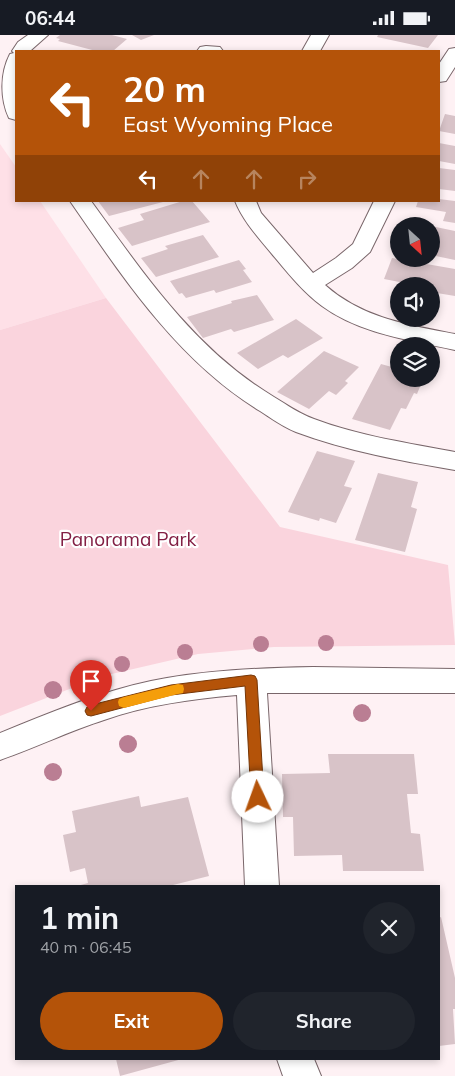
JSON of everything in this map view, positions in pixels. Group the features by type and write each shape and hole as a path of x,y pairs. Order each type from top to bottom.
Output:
{"street":[{"path":"22,50 39,35"},
{"path":"312,50 320,35"},
{"path":"440,76 455,53"},
{"path":"15,61 7,83 8,99 15,112"},
{"path":"81,202 176,330 218,371 261,402 303,424 383,448 455,461"},
{"path":"245,202 251,215 311,284 330,301 359,318 390,329 455,342"},
{"path":"311,284 344,263 362,247 384,202"},
{"path":"0,747 49,726 100,708 171,690 251,680 455,681"},
{"path":"251,680 262,885"},
{"path":"296,1060 302,1076"}],"shaded area":[{"path":"0,144 15,166 15,202 41,202 106,298 0,330"}],"green space":[{"name":"Panorama Park","path":"106,298 280,527 448,565 455,645 274,647 198,654 103,676 0,716 0,330"}],"building":[{"path":"60,35 112,35 127,39 114,50 92,50 58,41 60,39 56,38"},
{"path":"132,35 154,35 141,40"},
{"path":"378,35 438,35 428,48 377,37"},
{"path":"445,114 455,116 455,134 440,131"},
{"path":"440,143 455,146 455,164 440,161"},
{"path":"440,168 455,170 455,191 440,189"},
{"path":"440,199 455,201 455,223 443,221 446,212 416,207 418,202 440,202"},
{"path":"99,202 163,202 109,216"},
{"path":"180,202 193,202 210,222 132,246 118,228 144,220 140,214"},
{"path":"440,228 455,231 455,260 440,257"},
{"path":"203,235 219,257 156,277 141,258 168,249 165,246"},
{"path":"239,260 246,269 243,270 252,282 216,293 214,290 186,298 182,293 179,294 170,281"},
{"path":"390,263 390,267 440,266 455,269 455,296 440,294 440,277 390,277 390,280 384,279"},
{"path":"257,295 274,320 234,332 231,329 203,338 187,317 232,303 231,301"},
{"path":"296,319 323,338 288,358 283,355 258,369 237,353"},
{"path":"324,351 359,367 345,381 348,383 336,395 329,391 309,409 277,392"},
{"path":"381,364 390,366 390,387 420,387 417,394 414,393 406,409 401,408 390,430 352,419"},
{"path":"317,451 355,461 344,486 352,488 336,523 320,518 319,521 288,512"},
{"path":"378,473 418,482 411,507 417,509 405,552 355,540"},
{"path":"328,754 414,754 418,794 407,794 411,833 420,834 424,871 343,871 342,855 294,856 293,817 283,817 282,774 330,773"},
{"path":"139,796 141,807 188,797 209,876 173,885 81,885 88,883 85,868 70,872 63,835 76,832 72,811"},
{"path":"440,918 455,978 455,1009 453,1009 455,1044 440,1046"},
{"path":"116,1060 178,1060 120,1076"}],"slow traffic":[{"path":"124,702 178,689"}],"route":[{"path":"91,711 171,690 251,680 258,797"}]}
